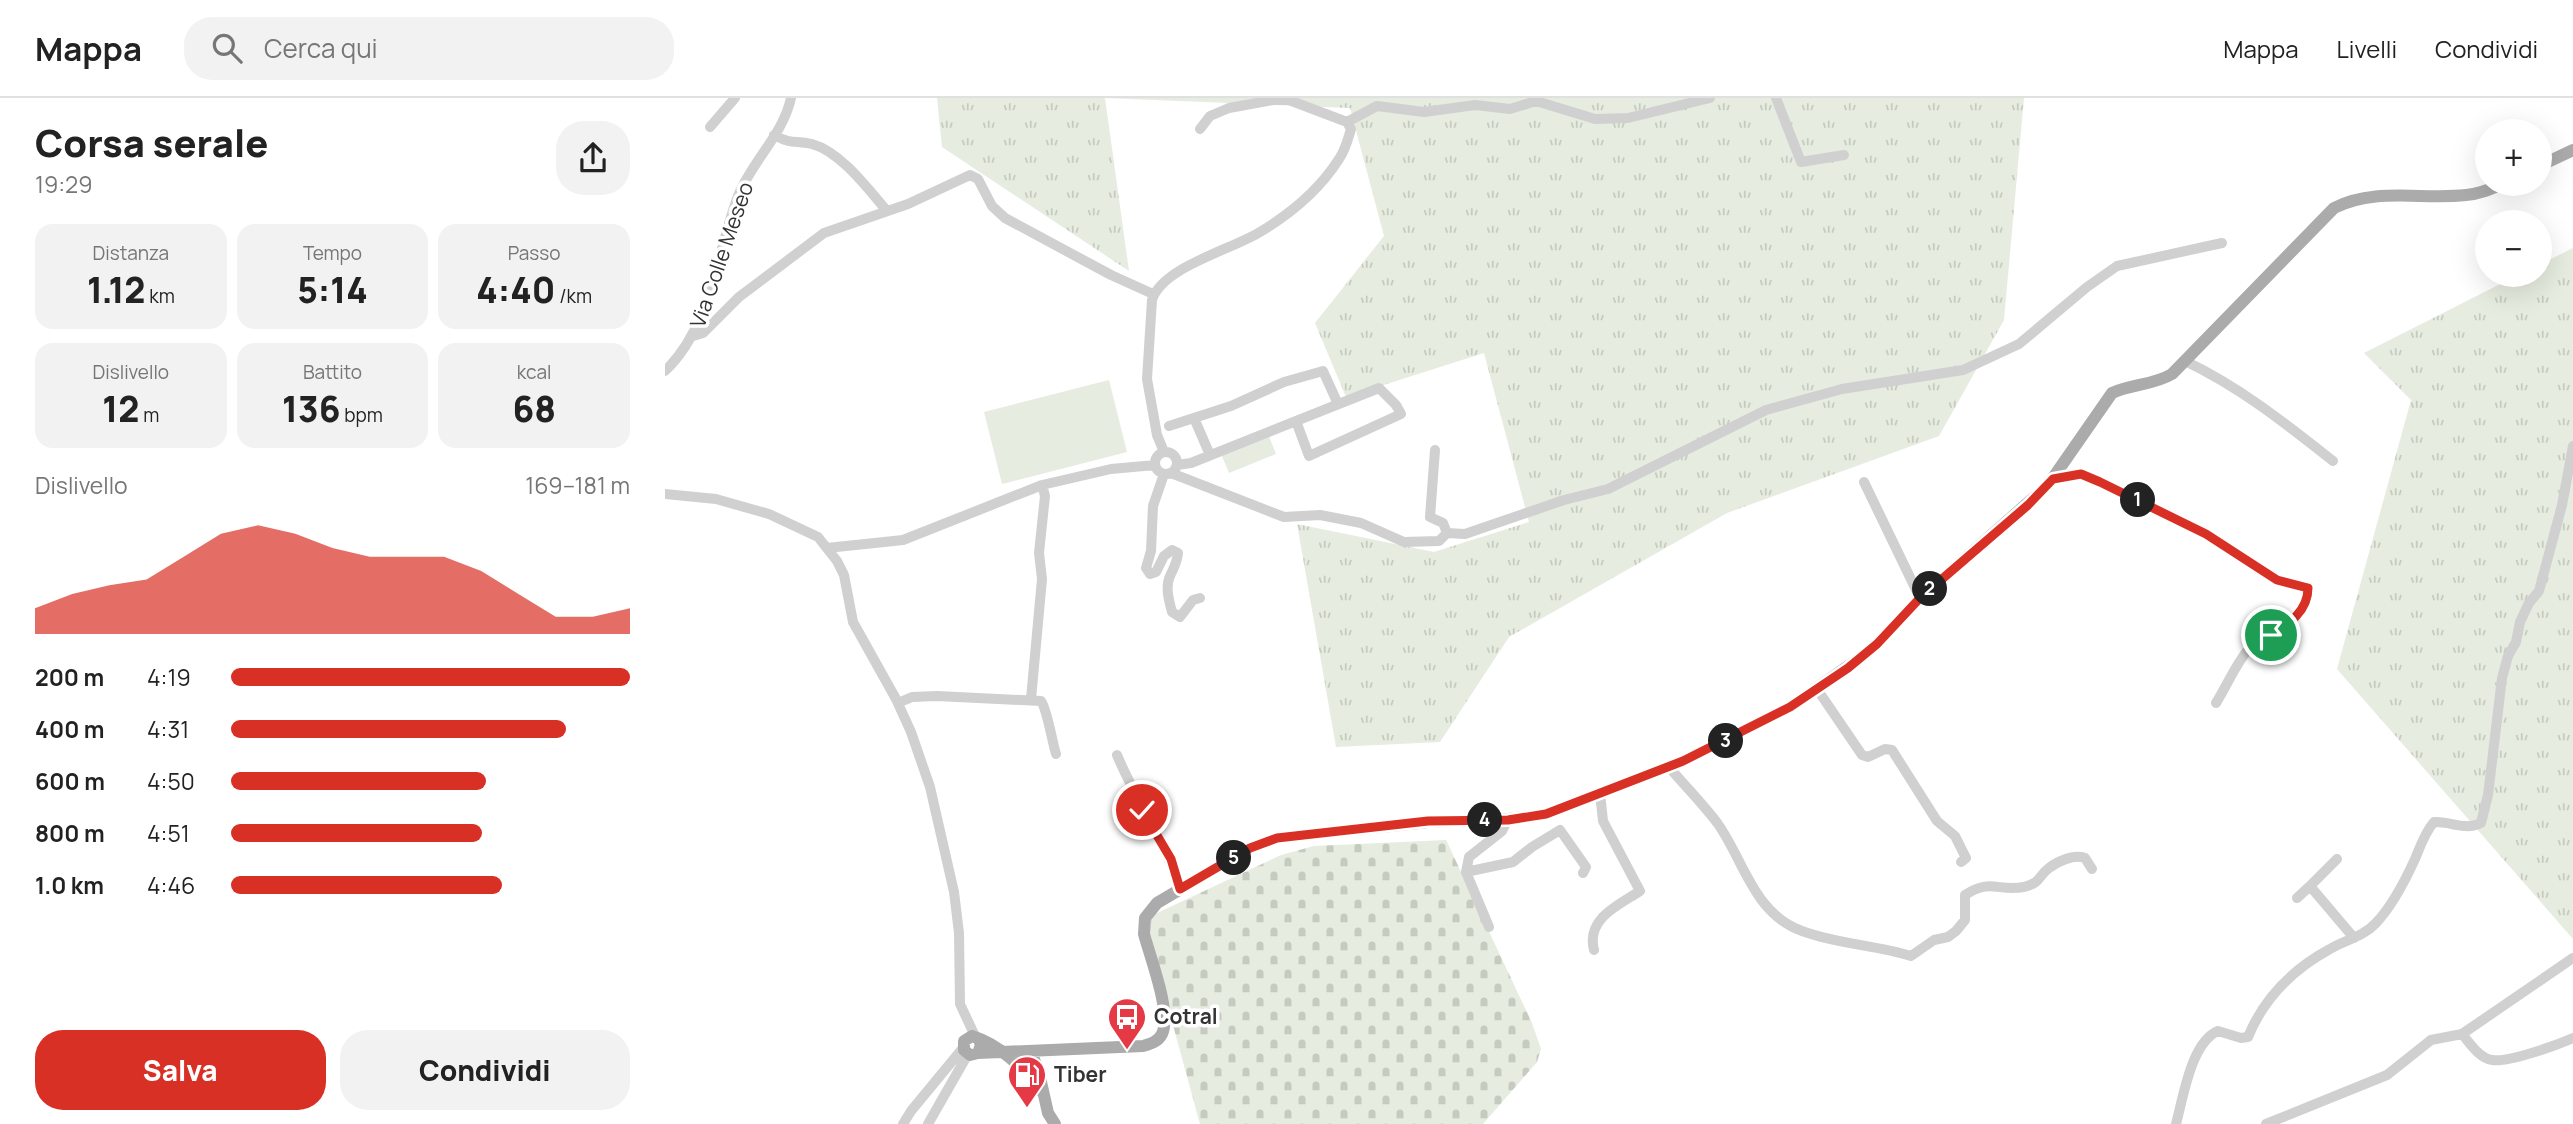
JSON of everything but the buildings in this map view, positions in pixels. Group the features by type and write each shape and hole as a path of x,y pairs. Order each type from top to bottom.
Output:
{"main road":[{"path":"2552,160 2571,152"},
{"path":"971,1045 1001,1051 1049,1051 1143,1046 1154,1042 1161,1035 1164,1024 1163,1006 1143,923 1151,908 1250,848 1292,835 1428,821 1508,820 1546,814 1669,767 1737,736 1818,689 1877,644 1920,598 2028,505 2053,479 2112,393 2129,386 2166,378 2334,208 2351,201 2383,195 2475,193"},
{"path":"1001,1051 1034,1074"},
{"path":"1031,1051 1034,1074 1048,1113 1055,1124"},
{"path":"1034,1074 1049,1051"}],"street":[{"path":"711,127 735,98"},
{"name":"Via Colle Meseo","path":"665,371 680,357 693,336 739,195 787,115 791,98"},
{"path":"1347,122 1377,106 1424,112 1475,105 1510,109 1537,101 1595,118 1628,118 1710,98"},
{"path":"1776,98 1801,162 1844,155"},
{"path":"1164,452 1157,435 1147,379 1153,294 1169,277 1260,232 1296,206 1325,179 1341,157 1351,129 1347,122 1289,100 1273,100 1229,108 1210,116 1200,129"},
{"path":"774,135 787,143 813,144 843,163 887,211"},
{"path":"693,336 703,333 739,297 824,233 936,192 970,175 978,179 992,206 1005,218 1111,275 1153,294"},
{"path":"1171,471 1284,517 1320,515 1361,523 1405,542 1439,541 1447,533 1465,534 1564,500 1608,489 1766,410 1842,389 1963,370 2019,344 2087,287 2117,266 2222,243"},
{"path":"2185,361 2256,401 2333,461"},
{"path":"1169,426 1231,406 1284,382 1324,371 1338,404"},
{"path":"1154,465 1158,471 1171,471 1378,388 1396,405 1401,414 1309,456 1296,421"},
{"path":"1194,418 1210,456"},
{"path":"2176,1124 2187,1078 2205,1040 2218,1031 2241,1038 2248,1037 2255,1019 2268,999 2288,979 2330,948 2354,938 2376,923 2403,885 2434,822 2444,820 2466,827 2481,823 2488,795 2502,678 2508,656 2517,642 2520,622 2539,590 2573,446"},
{"path":"1435,450 1430,517 1443,523 1447,533"},
{"path":"1154,465 1157,456 1164,452 1174,455 1171,471 1153,506 1151,551 1146,568 1150,574 1156,572 1164,556 1172,550 1178,553 1177,563 1168,579 1172,612 1180,617 1193,600 1200,598"},
{"path":"827,548 903,540 1042,485 1111,469 1154,465"},
{"path":"2053,479 2081,474 2100,482 2206,534 2277,580 2308,588 2308,597 2294,621 2248,651 2216,703"},
{"path":"1864,482 1920,598"},
{"path":"1031,699 1042,579 1039,553 1045,495 1042,485"},
{"path":"665,494 716,499 769,514 818,537 844,575 853,622 911,732 930,788 954,891 960,933 960,1004 971,1045 928,1124"},
{"path":"1818,689 1862,755 1868,757 1885,749 1892,750 1937,821 1955,836 1966,858 1961,862"},
{"path":"898,703 912,697 937,696 1041,701 1056,754"},
{"path":"1117,755 1142,810 1171,859 1180,889"},
{"path":"1669,767 1718,825 1756,894 1774,914 1801,931 1856,945 1912,956 1934,940 1948,937 1957,931 1965,920 1965,895 1978,887 1989,884 2006,888 2029,886 2039,880 2051,866 2074,857 2085,858 2092,869"},
{"path":"1594,950 1591,937 1598,921 1640,891 1603,821 1600,793"},
{"path":"1489,927 1466,872 1469,857 1502,831 1508,820"},
{"path":"1466,872 1513,862 1560,830 1585,867 1583,873"},
{"path":"2297,898 2337,859"},
{"path":"2310,886 2354,938"},
{"path":"2266,1124 2387,1074 2431,1040 2462,1034 2573,958"},
{"path":"2462,1034 2482,1056 2493,1061 2546,1049 2573,1038"},
{"path":"903,1124 918,1102 971,1045"}],"green space":[{"path":"937,98 1105,98 1129,271 942,147"},
{"path":"1105,98 2024,98 2004,320 1939,436 1727,513 1509,637 1440,742 1336,747 1297,524 1434,552 1529,522 1484,353 1346,397 1315,323 1384,236 1350,108"},
{"path":"2573,248 2573,939 2337,669 2411,400 2364,353 2494,287 2552,287 2552,258"},
{"path":"1109,380 1127,452 1002,484 984,412"},
{"path":"1268,434 1276,454 1229,473 1221,454"},
{"path":"1446,840 1532,1023 1541,1049 1537,1062 1483,1124 1200,1124 1150,941 1148,926 1155,914 1281,855 1314,846"}],"place":[{"name":"Cotral","path":"1127,1051"},
{"name":"Tiber","path":"1027,1109"}],"route":[{"path":"1142,810 1171,859 1180,889 1250,848 1277,838 1428,821 1508,820 1546,814 1683,761 1790,707 1864,655 1920,598 2028,505 2053,479 2081,474 2206,534 2277,580 2308,588 2308,597 2294,621 2271,635"}]}
